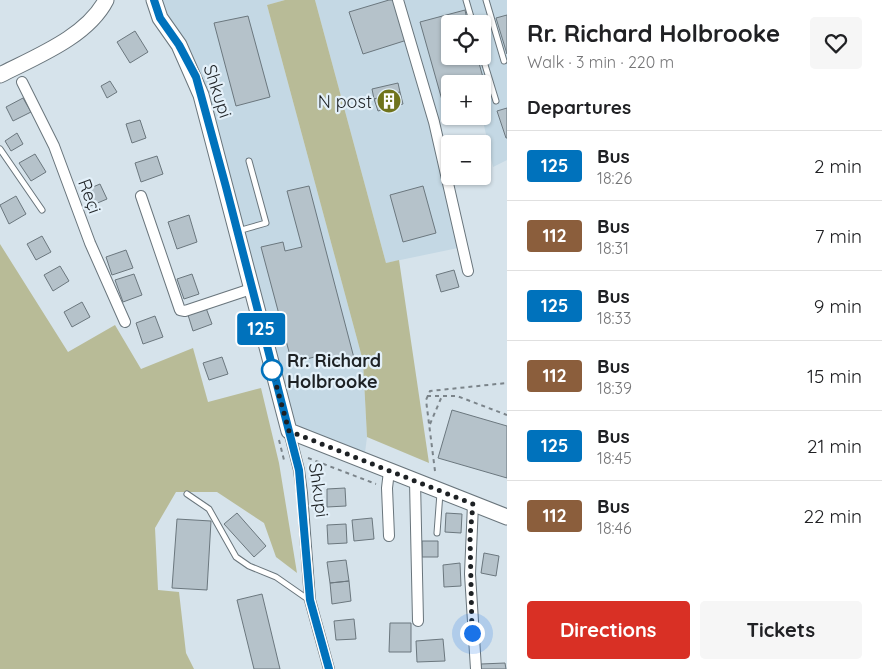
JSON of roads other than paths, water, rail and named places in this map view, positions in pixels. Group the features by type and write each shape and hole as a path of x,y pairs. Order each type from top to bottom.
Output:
{"street":[{"path":"0,75 40,56 68,39 94,16 106,0"},
{"name":"Shkupi","path":"154,0 160,18 179,45 196,77 237,231 289,431 301,486 310,600 329,669"},
{"path":"398,0 434,122 468,271"},
{"name":"Reçi","path":"22,82 54,146 90,243 125,322"},
{"path":"141,196 180,310 186,311 251,289"},
{"path":"289,431 507,517"},
{"path":"389,471 387,488 389,536"},
{"path":"415,481 418,621"},
{"path":"473,504 470,574 476,669"}],"lane":[{"path":"466,0 470,15"},
{"path":"486,0 504,61"},
{"path":"485,65 496,101"},
{"path":"0,149 42,210"},
{"path":"237,231 266,222 249,162"},
{"path":"437,533 440,492"},
{"path":"187,494 209,509 236,557 249,566 276,577 310,600"}],"place":[{"name":"N post","path":"389,101"},
{"name":"Rr. Richard Holbrooke","path":"272,370"}]}
